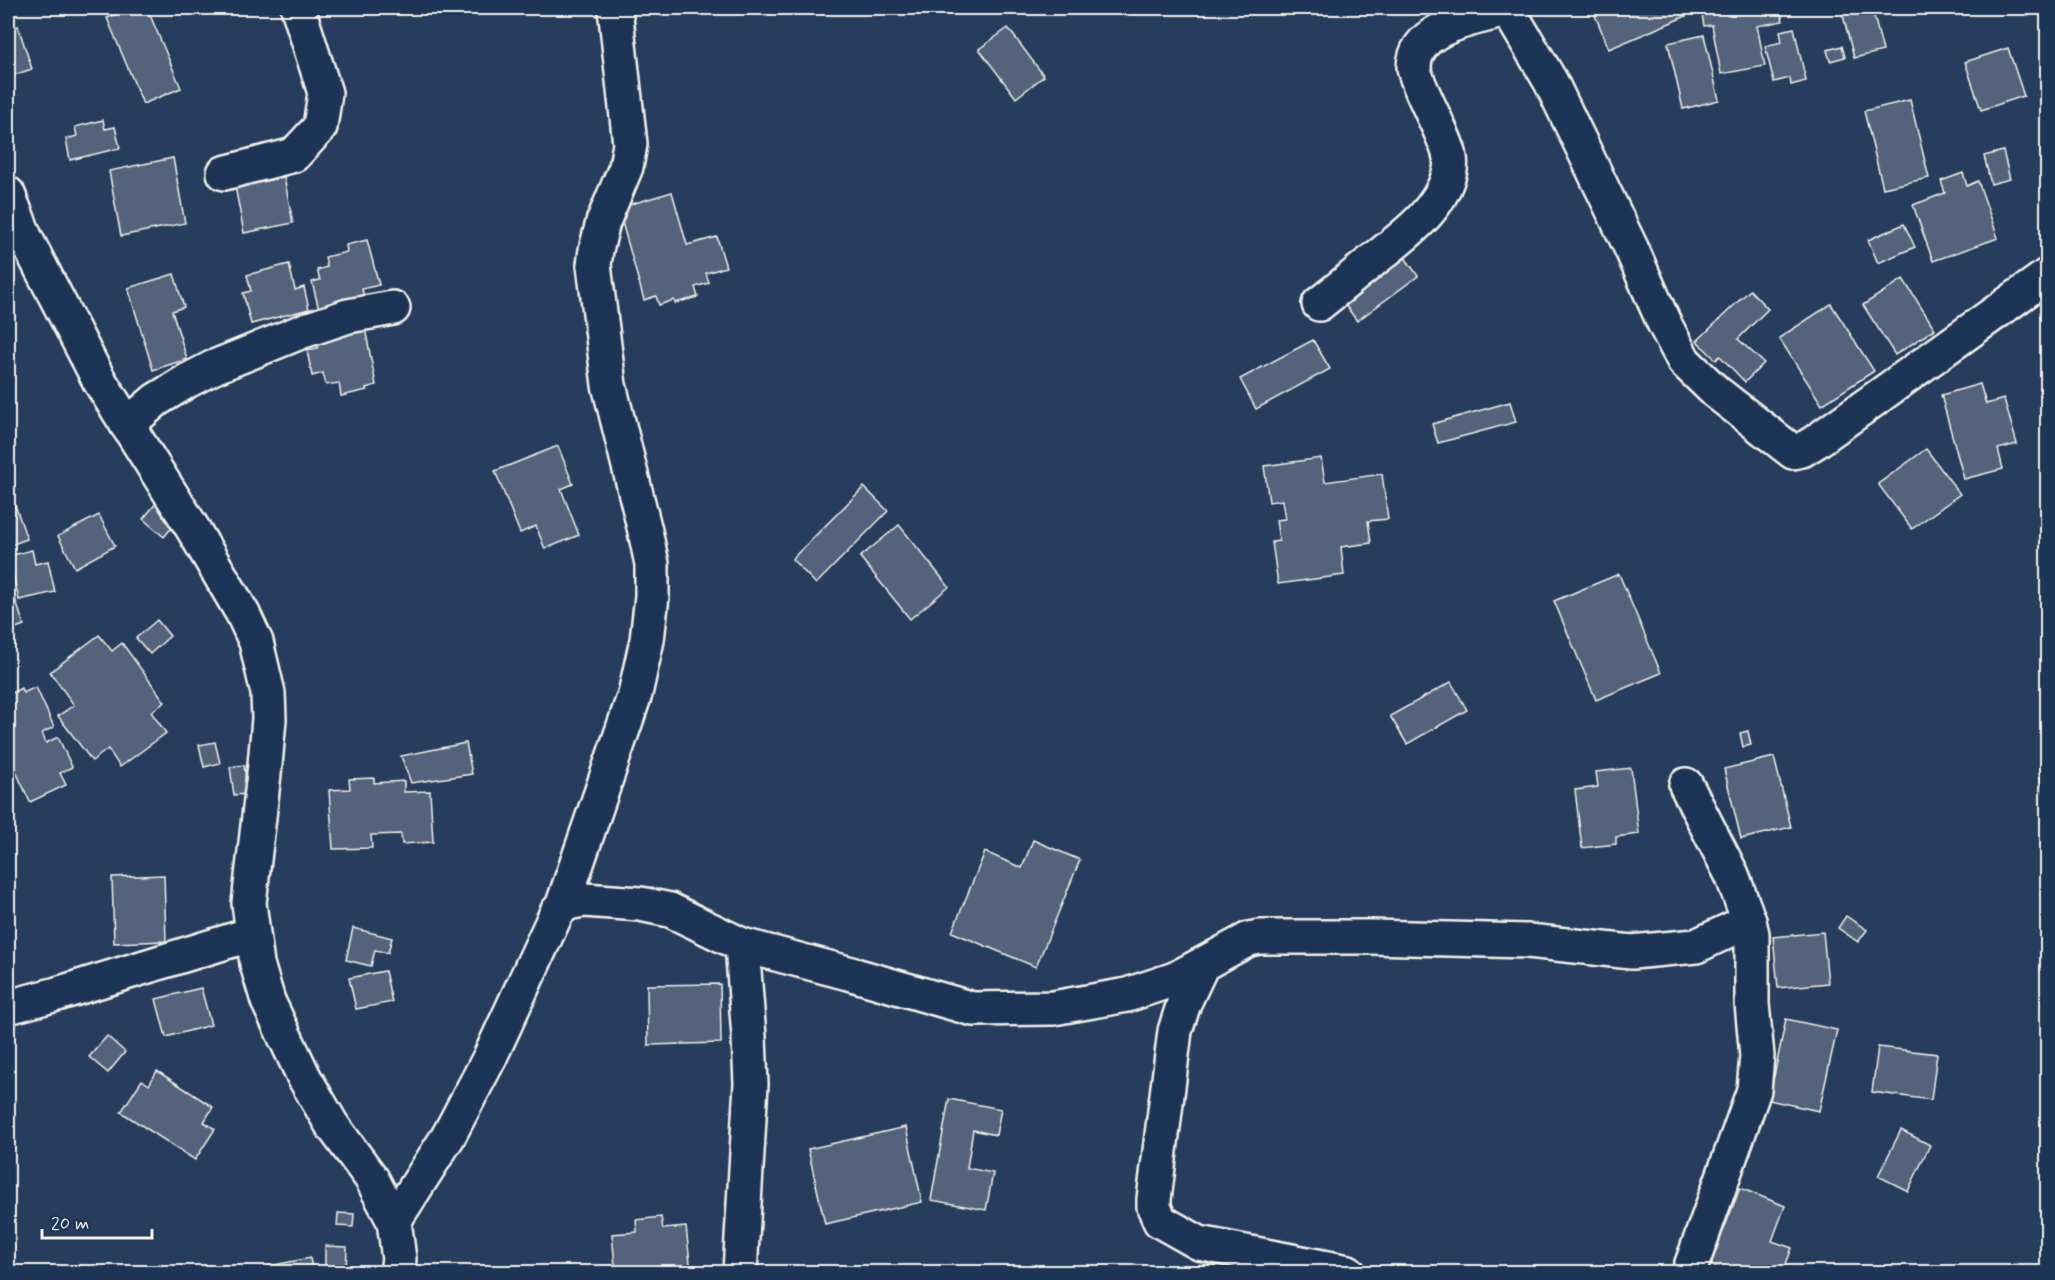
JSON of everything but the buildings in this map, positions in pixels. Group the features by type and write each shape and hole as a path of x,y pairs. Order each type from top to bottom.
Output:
{"street":[{"path":"224,173 294,155 320,128 325,93 298,8"},
{"path":"394,1221 450,1135 490,1057 552,922 562,907 635,694 647,640 652,596 652,564 609,386 594,265 603,222 626,167 630,144 615,8"},
{"path":"1319,304 1412,229 1431,209 1446,183 1450,171 1449,151 1414,69 1417,53 1432,36 1446,27 1476,16 1510,8 1551,82 1684,361 1716,392 1793,452 1802,450 1815,442 2048,274"},
{"path":"8,194 25,237 99,380 193,529 243,614 255,642 264,669 269,719 266,765 249,903 257,964 268,1001 304,1077 332,1125 372,1179 394,1221 399,1250 397,1272"},
{"path":"127,425 156,400 214,367 348,316 393,308"},
{"path":"1686,784 1732,875 1749,921 1752,934 1752,1004 1757,1056 1754,1090 1689,1272"},
{"path":"562,907 573,901 584,900 640,904 670,910 742,945 974,1009 1053,1008 1127,995 1174,979 1201,967 1249,939 1260,937 1528,941 1632,952 1696,946 1749,921"},
{"path":"8,1007 252,934"},
{"path":"740,1272 751,1084 742,945"},
{"path":"1201,967 1184,1003 1175,1031 1154,1199 1154,1207 1160,1221 1199,1243 1348,1272"}]}
